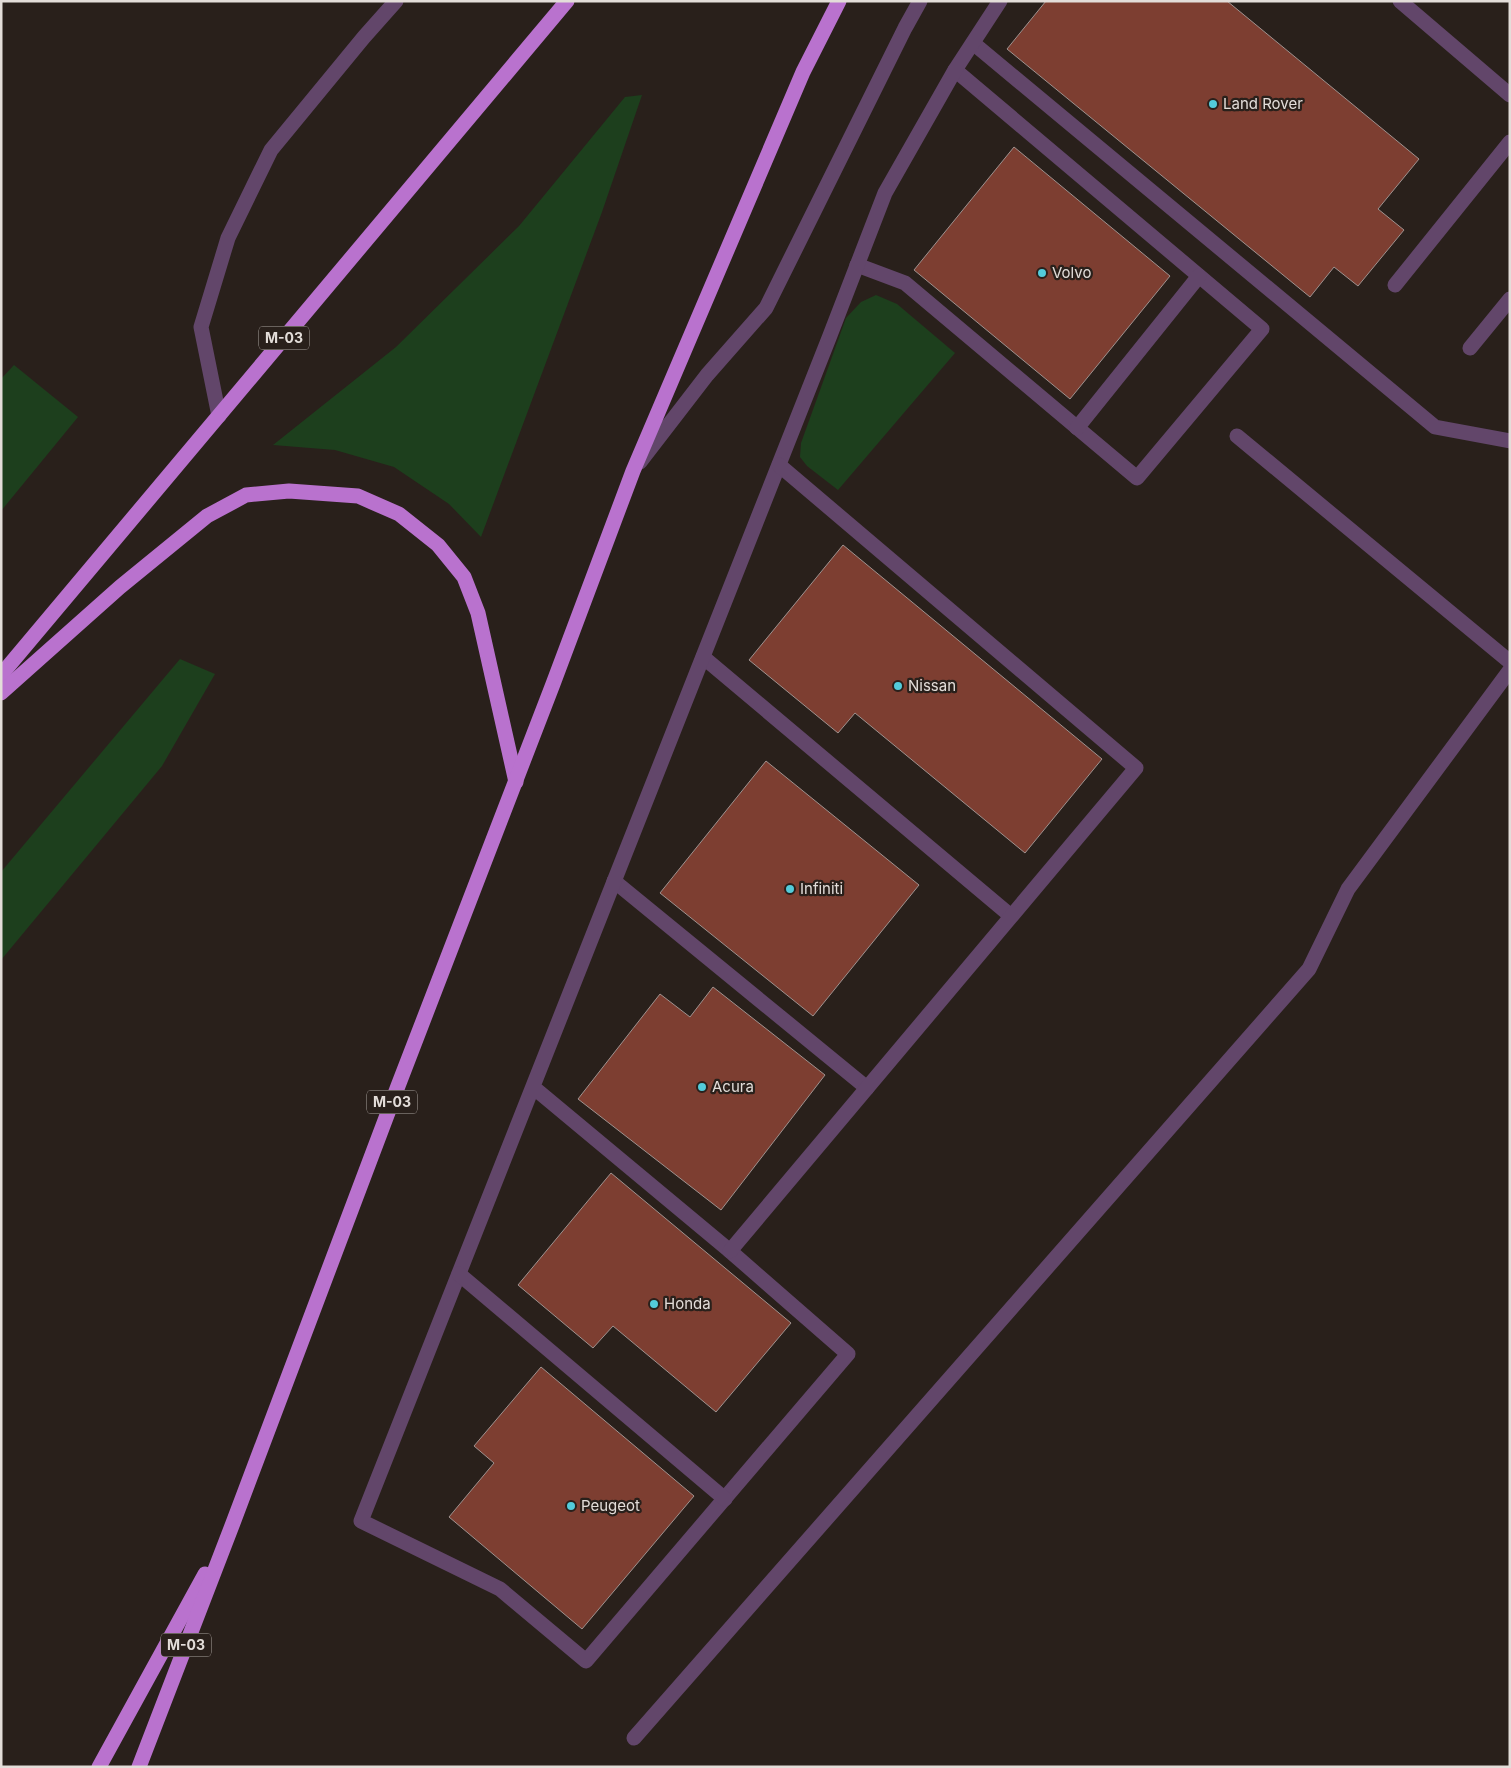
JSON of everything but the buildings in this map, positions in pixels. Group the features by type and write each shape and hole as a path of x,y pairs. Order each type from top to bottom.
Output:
{"highway":[{"name":"М-03","path":"1,675 567,1"},
{"name":"М-03","path":"139,1767 633,471 803,72 839,1"},
{"path":"1,693 120,588 206,516 246,495 289,491 358,496 398,514 438,545 464,577 478,613 516,782"},
{"path":"99,1767 233,1523"}],"lane":[{"path":"219,416 201,327 228,238 271,150 396,1"},
{"path":"633,471 707,375 766,308 920,1"},
{"path":"533,1087 730,1251 848,1354 586,1661 500,1589 362,1521 614,881 779,465 885,194 955,70 1000,1"},
{"path":"1400,1 1510,95"},
{"path":"973,43 1435,427 1510,441"},
{"path":"857,265 905,283 1137,478 1262,329 955,70"},
{"path":"1395,285 1510,142"},
{"path":"1078,428 1200,276"},
{"path":"1470,348 1510,299"},
{"path":"1237,436 1510,662"},
{"path":"730,1251 1136,768 779,465"},
{"path":"703,656 1011,916"},
{"path":"634,1738 1309,968 1348,889 1510,670"},
{"path":"614,881 867,1088"},
{"path":"459,1274 725,1499"}],"green space":[{"path":"642,95 602,212 481,537 449,504 394,467 335,450 273,445 396,347 519,226 625,97"},
{"path":"876,295 897,304 955,353 838,490 807,466 800,457 801,443 846,318 861,302"},
{"path":"14,365 78,417 1,511 1,379"},
{"path":"180,659 215,674 162,766 1,960 1,872"}],"place":[{"name":"Land Rover","path":"1213,104"},
{"name":"Volvo","path":"1042,273"},
{"name":"Nissan","path":"898,686"},
{"name":"Infiniti","path":"790,889"},
{"name":"Acura","path":"702,1087"},
{"name":"Honda","path":"654,1304"},
{"name":"Peugeot","path":"571,1506"}]}
